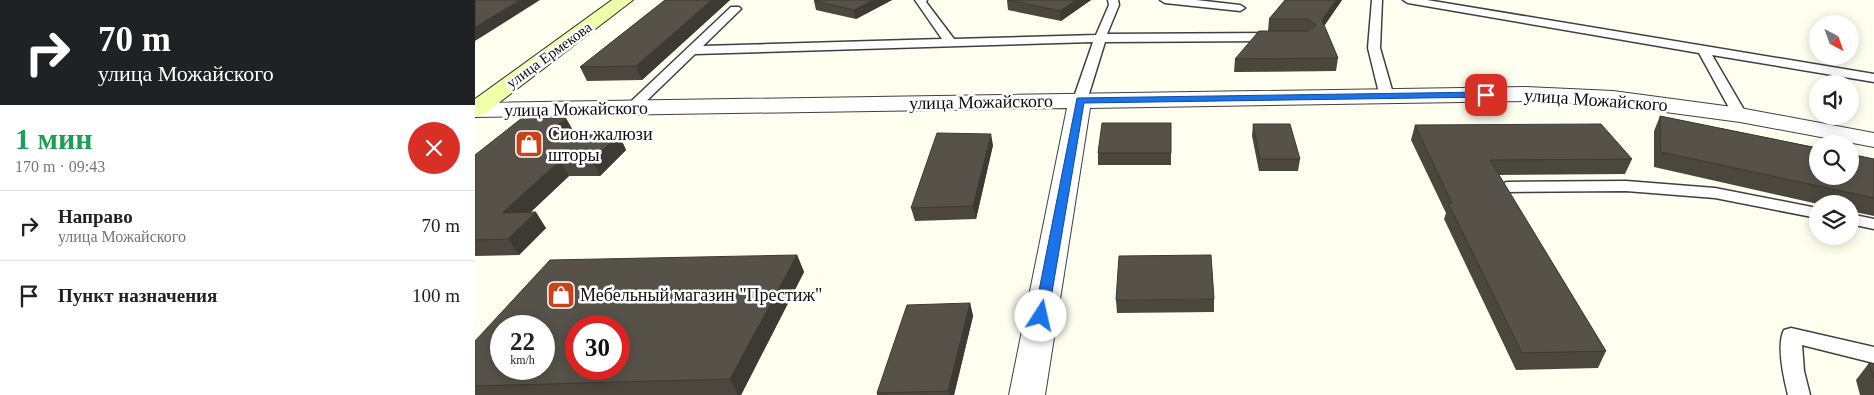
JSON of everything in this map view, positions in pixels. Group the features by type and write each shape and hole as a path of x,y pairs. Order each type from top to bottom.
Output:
{"main road":[{"name":"улица Ермекова","path":"475,110 624,0"}],"street":[{"name":"улица Можайского","path":"475,110 1526,94 1613,98 1740,115 1874,140"},
{"path":"1027,395 1080,100"}],"lane":[{"path":"922,0 920,2 950,42"},
{"path":"1080,100 1114,5 1113,0"},
{"path":"1165,0 1240,8"},
{"path":"1377,0 1374,48 1387,97"},
{"path":"1408,0 1874,78"},
{"path":"630,109 735,10"},
{"path":"692,50 1101,38 1287,37"},
{"path":"1703,50 1740,115"},
{"path":"1507,187 1626,186 1715,193 1809,211"},
{"path":"1859,221 1874,224"},
{"path":"1799,395 1793,371 1791,335 1874,355"}],"building":[{"path":"475,0 520,0 475,27"},
{"path":"665,0 712,0 636,66 580,67"},
{"path":"873,0 854,10 814,1"},
{"path":"1008,0 1076,0 1060,11"},
{"path":"1285,0 1336,0 1322,20 1338,58 1235,59 1259,31 1308,31 1316,25 1308,19 1269,19"},
{"path":"1660,116 1809,146 1809,184 1661,152"},
{"path":"522,118 566,118 546,135 619,135 592,160 560,161 502,213 536,212 508,239 475,240 475,155"},
{"path":"1102,123 1171,123 1171,153 1098,153"},
{"path":"1253,124 1290,124 1300,159 1260,159"},
{"path":"1601,124 1632,159 1490,160 1606,351 1522,353 1448,203 1452,203 1415,125"},
{"path":"937,133 991,134 973,206 911,208"},
{"path":"1859,156 1874,159 1874,198 1814,185 1859,185"},
{"path":"797,255 730,379 475,386 475,341 490,325 490,380 555,380 555,315 499,315 550,260"},
{"path":"1211,255 1214,299 1116,300 1119,256"},
{"path":"970,303 948,391 877,393 907,305"},
{"path":"1869,363 1874,364 1874,378"}],"place":[{"name":"Сион жалюзи шторы","path":"529,144"},
{"name":"Мебельный магазин \"Престиж\"","path":"561,295"}],"route":[{"path":"1041,316 1080,100 1486,95"}]}
